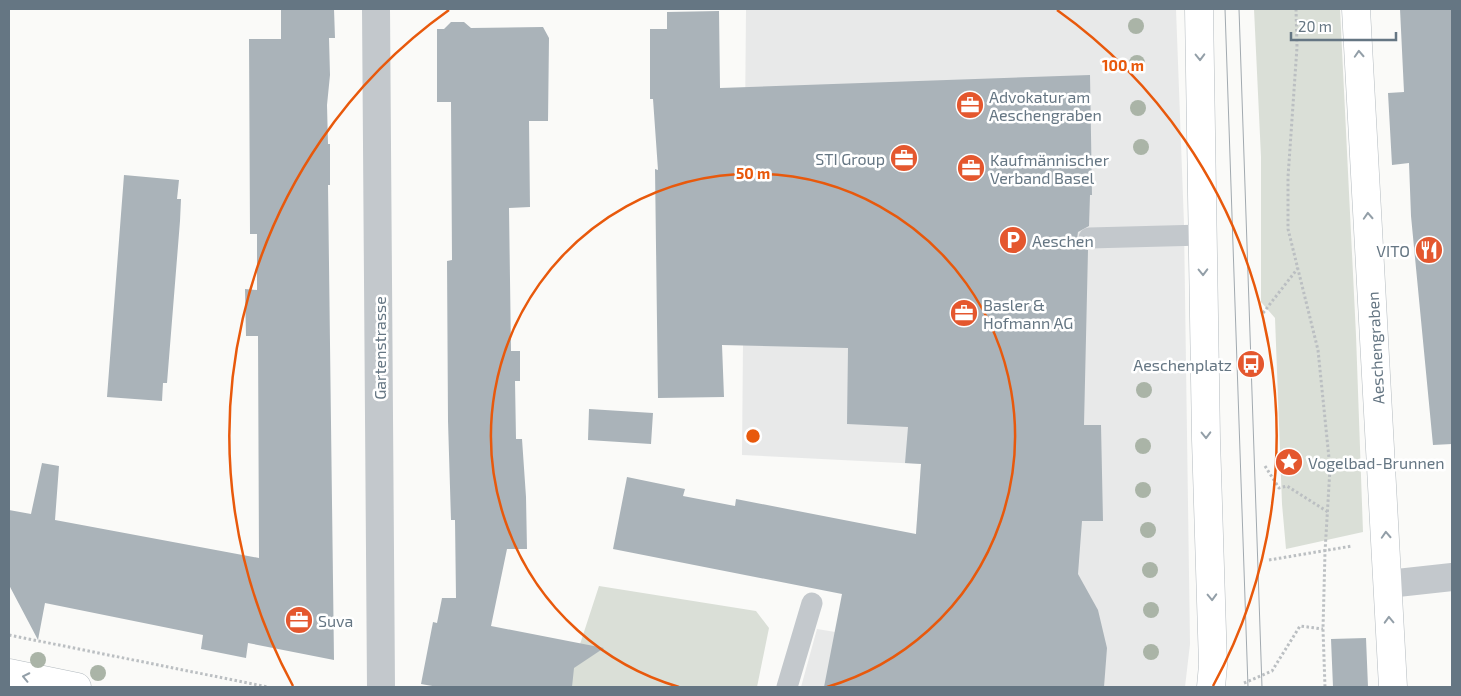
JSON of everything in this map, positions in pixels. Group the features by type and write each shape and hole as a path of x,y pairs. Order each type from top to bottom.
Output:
{"main road":[{"path":"1199,9 1206,429 1213,665 1211,687"},
{"name":"Aeschengraben","path":"1356,9 1392,687"},
{"path":"9,673 77,687"}],"street":[{"name":"Gartenstrasse","path":"376,9 381,687"},
{"path":"1388,584 1452,578"}],"lane":[{"path":"1089,238 1203,236"},
{"path":"787,687 812,603"}],"path":[{"path":"1296,9 1297,47 1288,176 1288,229 1318,350 1330,468 1324,552 1323,630 1325,687"},
{"path":"1263,313 1298,268"},
{"path":"1265,466 1279,488 1287,486 1328,512"},
{"path":"1269,560 1352,546"},
{"path":"1239,685 1272,671 1300,626 1323,630"},
{"path":"9,635 268,687"}],"shaded area":[{"path":"746,9 1176,9 1184,224 1190,644 1185,687 801,687 817,629 908,644 921,464 742,455"},
{"path":"1254,9 1340,9 1356,335 1363,532 1286,549 1282,504 1275,318 1261,302 1261,157"},
{"path":"599,586 756,611 769,628 757,687 566,687"}],"building":[{"path":"281,9 334,9 335,38 329,38 330,75 327,105 328,144 330,144 330,185 328,185 334,660 248,643 246,658 201,649 203,635 45,603 38,640 9,585 9,510 31,514 42,463 59,466 55,520 259,558 258,336 246,336 245,289 257,290 257,234 250,234 249,39 281,39"},
{"path":"1400,9 1452,9 1452,444 1433,445 1411,216 1409,163 1392,165 1388,93 1404,92"},
{"path":"719,11 720,88 1090,75 1092,195 1090,195 1089,226 1078,232 1077,239 1079,245 1088,250 1084,425 1101,425 1103,521 1082,521 1078,574 1098,610 1107,648 1104,687 824,687 842,594 613,549 627,477 685,489 683,496 735,506 736,499 916,534 921,464 905,463 908,427 847,424 848,348 722,345 724,397 658,398 655,169 658,170 653,99 650,99 650,29 667,29 667,12"},
{"path":"451,22 464,22 471,28 543,27 549,38 548,121 529,121 530,207 509,208 511,351 520,351 520,381 515,381 516,439 522,439 527,549 507,549 491,626 604,648 574,668 572,687 438,687 421,684 433,622 437,623 442,598 456,598 455,520 451,520 448,421 447,261 452,260 451,102 437,102 437,29 444,29"},
{"path":"124,175 179,180 177,199 181,199 180,221 167,383 163,383 162,401 107,397"},
{"path":"589,409 653,413 651,444 588,440"},
{"path":"1366,638 1368,687 1333,687 1331,639"}],"tram line":[{"path":"1225,9 1248,687"},
{"path":"1239,9 1262,687"}],"place":[{"name":"Advokatur am Aeschengraben","path":"970,105"},
{"name":"STI Group","path":"904,158"},
{"name":"Kaufmännischer Verband Basel","path":"971,168"},
{"name":"Aeschen","path":"1013,240"},
{"name":"VITO","path":"1429,250"},
{"name":"Basler & Hofmann AG","path":"964,313"},
{"name":"Aeschenplatz","path":"1251,364"},
{"name":"Vogelbad-Brunnen","path":"1289,462"},
{"name":"Suva","path":"299,620"}]}
